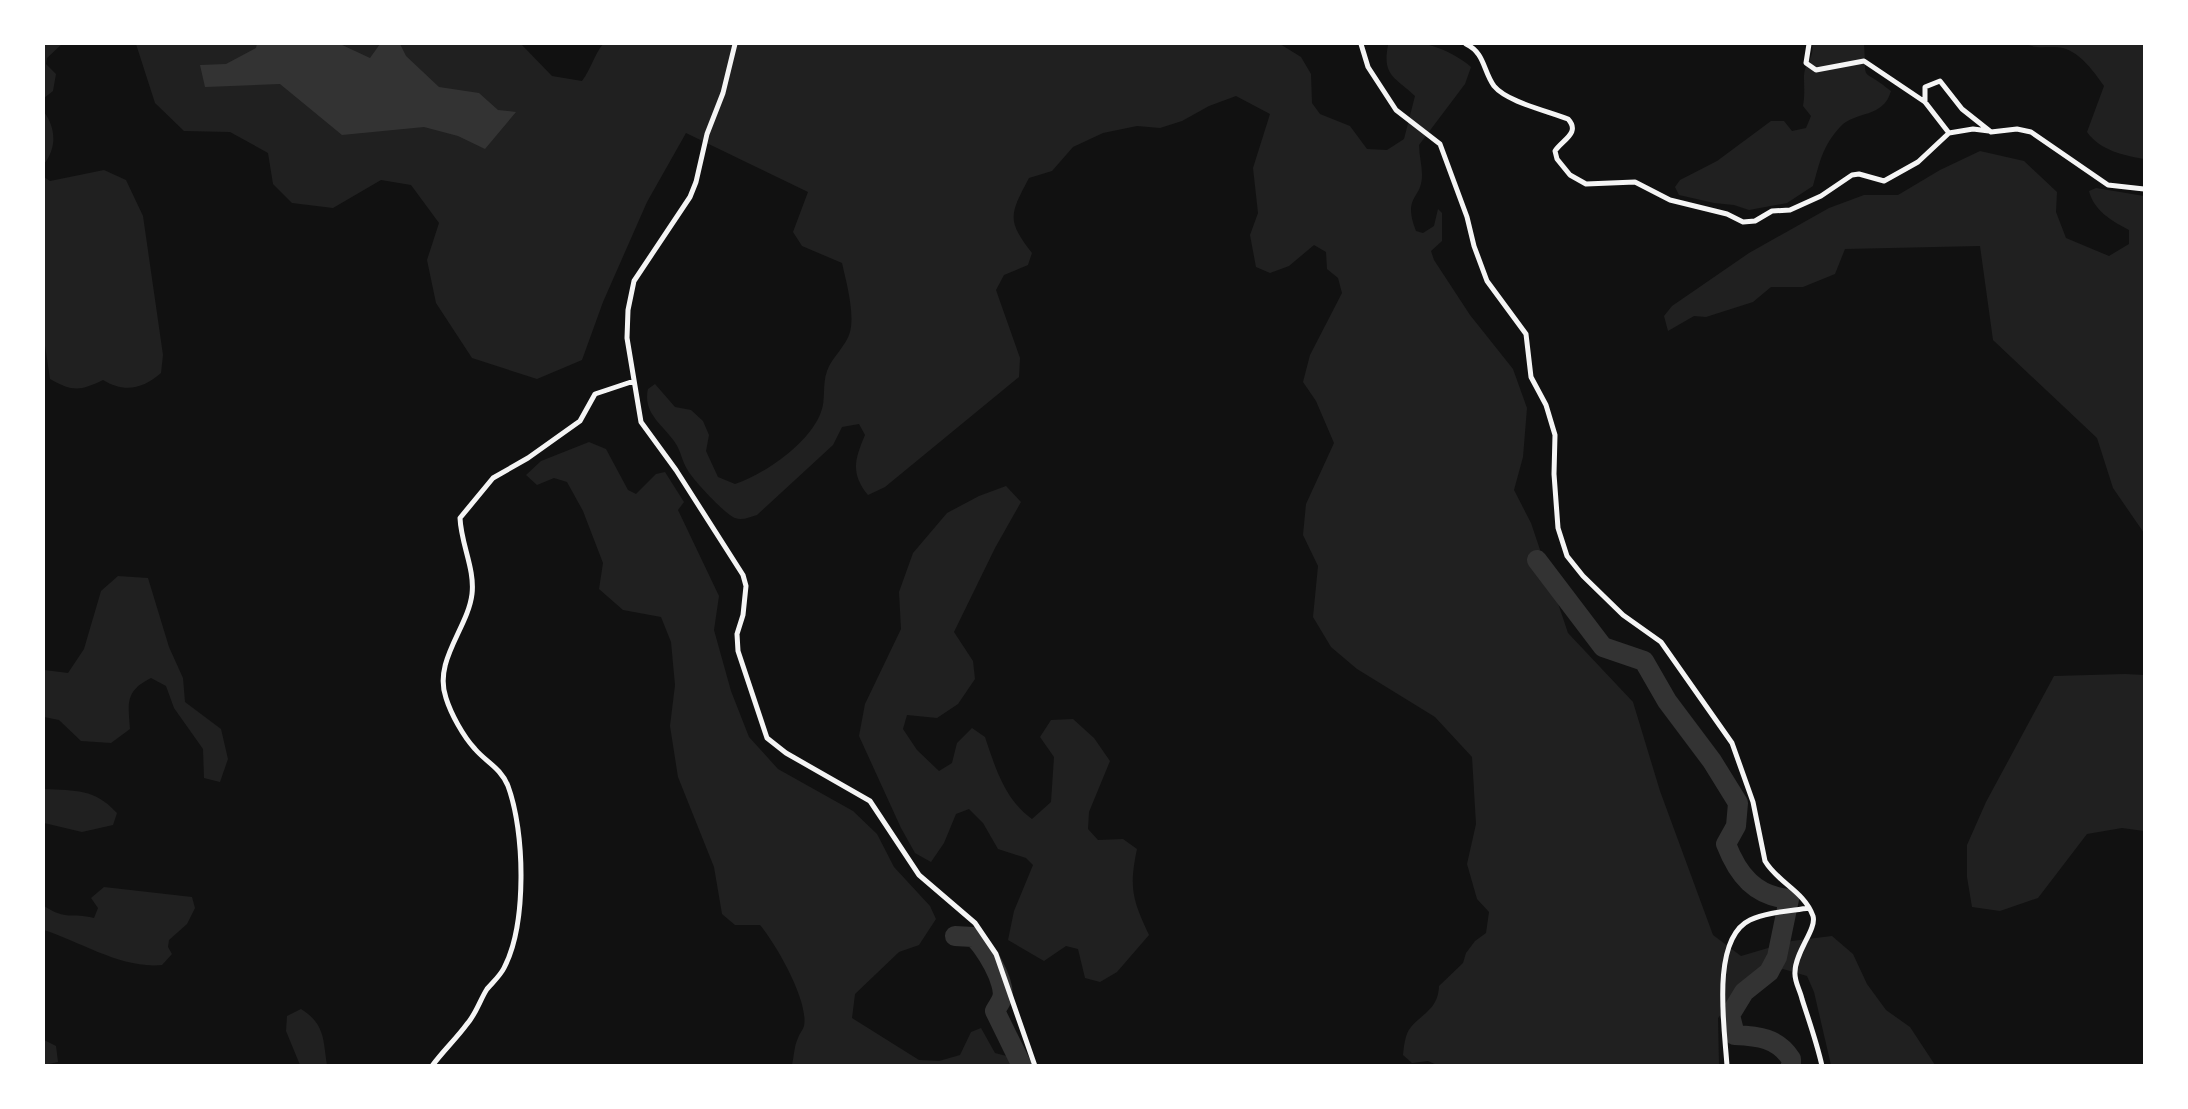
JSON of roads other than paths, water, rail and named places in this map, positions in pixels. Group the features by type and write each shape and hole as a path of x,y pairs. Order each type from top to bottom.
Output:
{"street":[{"path":"735,44 723,93 707,134 696,182 690,197 634,281 628,310 627,338 641,422 676,470 743,575 746,586 743,615 737,634 738,651 767,738 786,753 870,801 919,875 975,923 996,954 1035,1065"},
{"path":"1360,44 1368,67 1396,110 1440,144 1467,217 1474,246 1487,281 1526,334 1529,372 1546,405 1555,435 1554,474 1558,528 1568,555 1583,576 1623,615 1661,642 1707,707 1738,756 1753,802 1765,861 1776,875 1803,897 1814,919 1813,928 1799,951 1794,975 1822,1065"},
{"path":"1466,44 1478,52 1494,86 1500,92 1512,99 1568,119 1572,123 1573,130 1570,136 1560,143 1555,152 1557,159 1579,181 1600,185 1635,182 1670,200 1726,214 1743,222 1755,221 1772,211 1790,210 1821,196 1852,175 1859,174 1884,181 1918,162 1949,133 1972,129 1991,132 2017,129 2031,132 2108,185 2145,189"},
{"path":"1809,44 1806,63 1816,70 1864,61 1925,102 1949,133"},
{"path":"1925,102 1925,87 1940,81 1962,109 1991,132"},
{"path":"432,1065 468,1024 487,989 503,970 518,930 521,875 521,858 508,786 501,772 475,749 445,696 449,654 468,611 472,593 472,576 460,518 493,478 528,458 580,421 595,394 634,381"},
{"path":"1727,1065 1722,977 1737,932 1750,920 1809,908"}],"waterway":[{"path":"1537,560 1603,647 1644,661 1667,701 1712,761 1738,803 1736,826 1726,844 1736,865 1749,882 1766,894 1789,899 1777,957 1769,972 1744,992 1730,1015 1735,1035 1759,1037 1774,1042 1791,1059 1791,1066"},
{"path":"955,936 973,937 993,965 1003,992 995,1011 1022,1066"}]}
